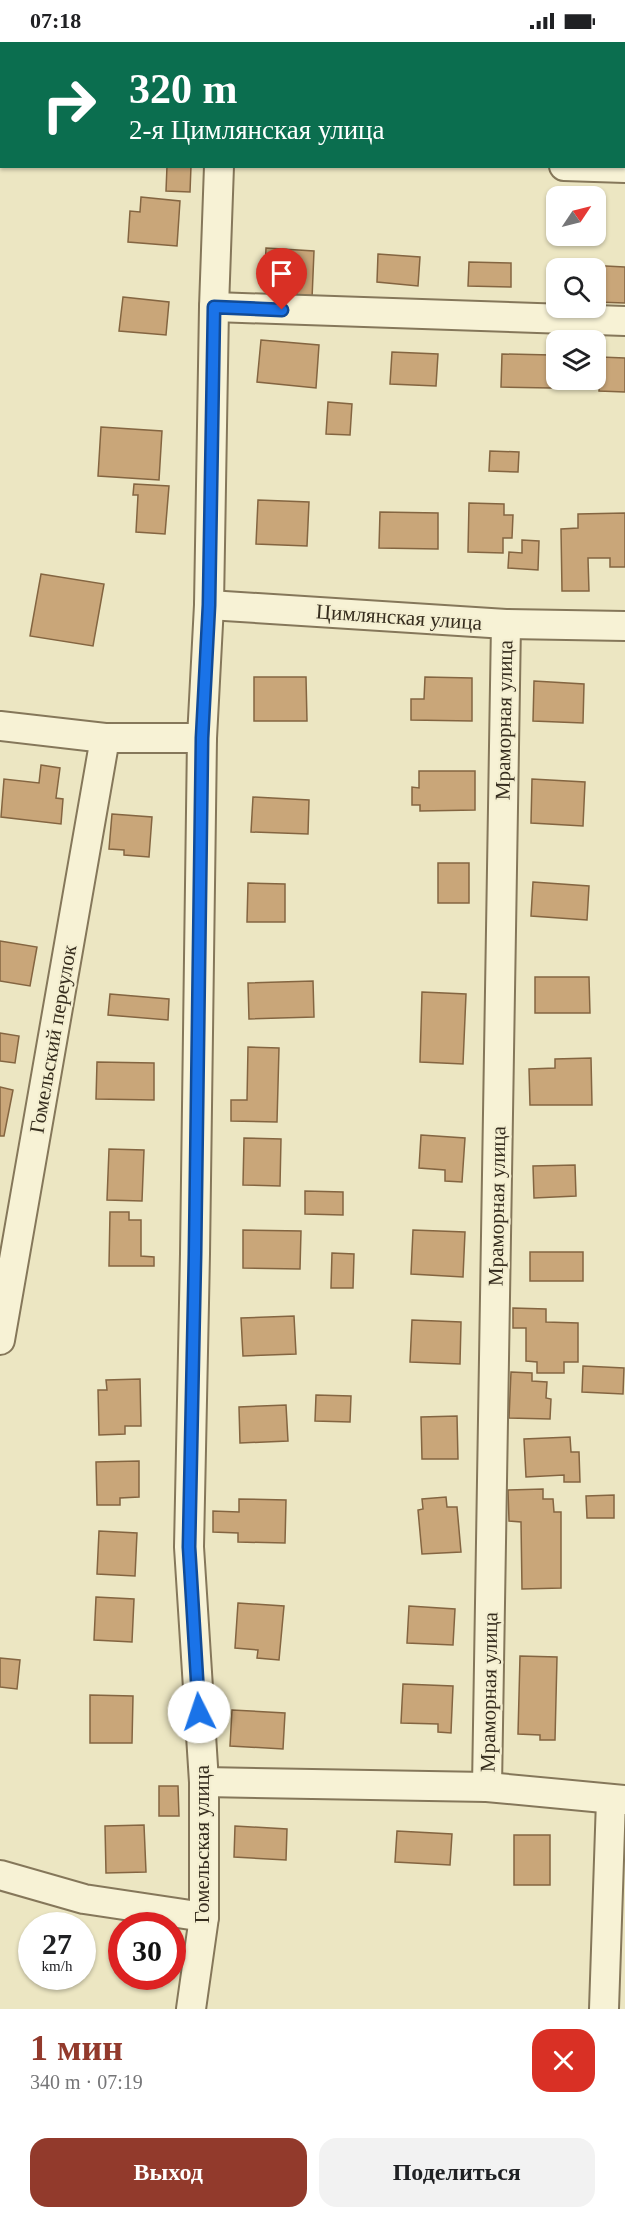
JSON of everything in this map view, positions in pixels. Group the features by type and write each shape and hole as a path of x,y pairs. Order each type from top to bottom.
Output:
{"street":[{"name":"Гомельская улица","path":"191,2009 204,1917 204,1782 189,1547 202,738 209,605 219,168"},
{"path":"214,307 625,321"},
{"name":"Цимлянская улица","path":"209,605 506,624 625,626"},
{"name":"Мраморная улица","path":"487,1787 506,624"},
{"path":"0,726 105,738 202,738"},
{"name":"Гомельский переулок","path":"0,1340 105,738"},
{"path":"204,1782 487,1787 618,1800 604,2009"},
{"path":"0,1875 84,1899 204,1917"}],"building":[{"path":"167,168 191,168 190,192 166,191"},
{"path":"141,197 180,201 177,246 128,242 130,211 140,212"},
{"path":"266,248 314,251 312,299 296,298 297,291 264,289"},
{"path":"378,254 420,257 418,286 377,282"},
{"path":"469,262 511,263 511,287 468,286"},
{"path":"606,266 625,267 625,303 606,302"},
{"path":"123,297 169,302 166,335 119,331"},
{"path":"261,340 319,345 316,388 257,382"},
{"path":"392,352 438,354 436,386 390,384"},
{"path":"502,354 546,355 546,388 501,387"},
{"path":"606,357 625,358 625,392 599,391 606,390"},
{"path":"328,402 352,404 350,435 326,434"},
{"path":"101,427 162,431 159,480 98,476"},
{"path":"490,451 519,452 518,472 489,471"},
{"path":"134,484 169,486 165,534 136,532 138,495 133,495"},
{"path":"258,500 309,502 307,546 256,544"},
{"path":"469,503 504,504 504,515 513,515 512,538 503,538 503,553 468,552"},
{"path":"380,512 438,513 438,549 379,548"},
{"path":"625,513 625,567 610,567 610,558 588,558 589,591 562,591 561,529 578,528 578,514"},
{"path":"522,540 539,541 538,570 508,568 509,552 522,553"},
{"path":"41,574 104,584 93,646 30,636"},
{"path":"254,677 306,677 307,721 254,721"},
{"path":"425,677 472,678 472,721 411,720 411,699 424,699"},
{"path":"534,681 584,684 583,723 533,721"},
{"path":"41,765 60,768 56,798 63,799 61,824 1,817 4,779 39,783"},
{"path":"419,771 475,771 475,810 420,811 420,805 412,805 412,787 419,788"},
{"path":"532,779 585,782 583,826 531,823"},
{"path":"253,797 309,800 308,834 251,832"},
{"path":"112,814 152,817 149,857 124,855 124,850 109,849"},
{"path":"438,863 469,863 469,903 438,903"},
{"path":"533,882 589,886 587,920 531,916"},
{"path":"248,883 285,884 285,922 247,922"},
{"path":"0,941 37,947 30,986 0,981"},
{"path":"535,977 589,977 590,1013 535,1013"},
{"path":"313,981 314,1017 249,1019 248,983"},
{"path":"422,992 466,994 463,1064 420,1062"},
{"path":"110,994 169,999 168,1020 108,1015"},
{"path":"0,1033 19,1036 15,1063 0,1061"},
{"path":"248,1047 279,1048 277,1122 231,1121 231,1100 247,1100"},
{"path":"591,1058 592,1105 530,1105 529,1069 555,1068 555,1059"},
{"path":"97,1062 154,1063 154,1100 96,1099"},
{"path":"0,1087 13,1090 4,1136 0,1136"},
{"path":"421,1135 465,1138 462,1182 445,1181 445,1170 419,1168"},
{"path":"244,1138 281,1139 280,1186 243,1185"},
{"path":"109,1149 144,1150 142,1201 107,1200"},
{"path":"575,1165 576,1196 534,1198 533,1166"},
{"path":"305,1191 343,1192 343,1215 305,1214"},
{"path":"110,1212 129,1212 129,1220 141,1220 141,1256 154,1257 154,1266 109,1266"},
{"path":"243,1230 301,1231 300,1269 243,1268"},
{"path":"413,1230 465,1232 463,1277 411,1274"},
{"path":"530,1252 583,1252 583,1281 530,1281"},
{"path":"332,1253 354,1254 353,1288 331,1288"},
{"path":"513,1308 546,1309 546,1322 578,1323 578,1362 564,1362 564,1373 537,1373 537,1362 526,1361 526,1328 513,1328"},
{"path":"294,1316 296,1354 243,1356 241,1318"},
{"path":"412,1320 461,1322 460,1364 410,1362"},
{"path":"583,1366 624,1368 623,1394 582,1392"},
{"path":"511,1372 532,1373 532,1381 547,1382 546,1398 551,1399 550,1419 509,1418"},
{"path":"140,1379 141,1426 125,1426 125,1434 99,1435 98,1390 107,1390 106,1380"},
{"path":"316,1395 351,1396 350,1422 315,1421"},
{"path":"286,1405 288,1441 240,1443 239,1407"},
{"path":"457,1416 458,1459 422,1459 421,1417"},
{"path":"570,1437 571,1452 579,1452 580,1482 564,1482 564,1475 526,1477 524,1439"},
{"path":"139,1461 139,1497 120,1498 120,1505 97,1505 96,1462"},
{"path":"543,1489 543,1499 553,1499 554,1512 561,1512 561,1588 522,1589 521,1522 509,1521 508,1490"},
{"path":"614,1495 614,1518 587,1518 586,1496"},
{"path":"446,1497 447,1507 457,1507 461,1552 422,1554 418,1510 423,1509 422,1499"},
{"path":"239,1499 286,1500 285,1543 238,1542 238,1533 213,1532 213,1511 239,1512"},
{"path":"99,1531 137,1533 135,1576 97,1574"},
{"path":"96,1597 134,1599 132,1642 94,1640"},
{"path":"238,1603 284,1606 279,1660 257,1658 258,1650 235,1648"},
{"path":"409,1606 455,1609 453,1645 407,1643"},
{"path":"520,1656 557,1657 555,1740 540,1740 540,1735 518,1734"},
{"path":"0,1658 20,1660 17,1689 0,1687"},
{"path":"403,1684 453,1686 451,1733 438,1732 438,1724 401,1723"},
{"path":"90,1695 133,1696 132,1743 90,1743"},
{"path":"232,1710 285,1713 283,1749 230,1746"},
{"path":"159,1786 178,1786 179,1816 159,1816"},
{"path":"144,1825 146,1872 106,1873 105,1826"},
{"path":"235,1826 287,1829 286,1860 234,1857"},
{"path":"397,1831 452,1834 450,1865 395,1862"},
{"path":"514,1835 550,1835 550,1885 514,1885"}],"route":[{"path":"199,1712 189,1547 202,738 209,605 214,307 282,310"}]}
